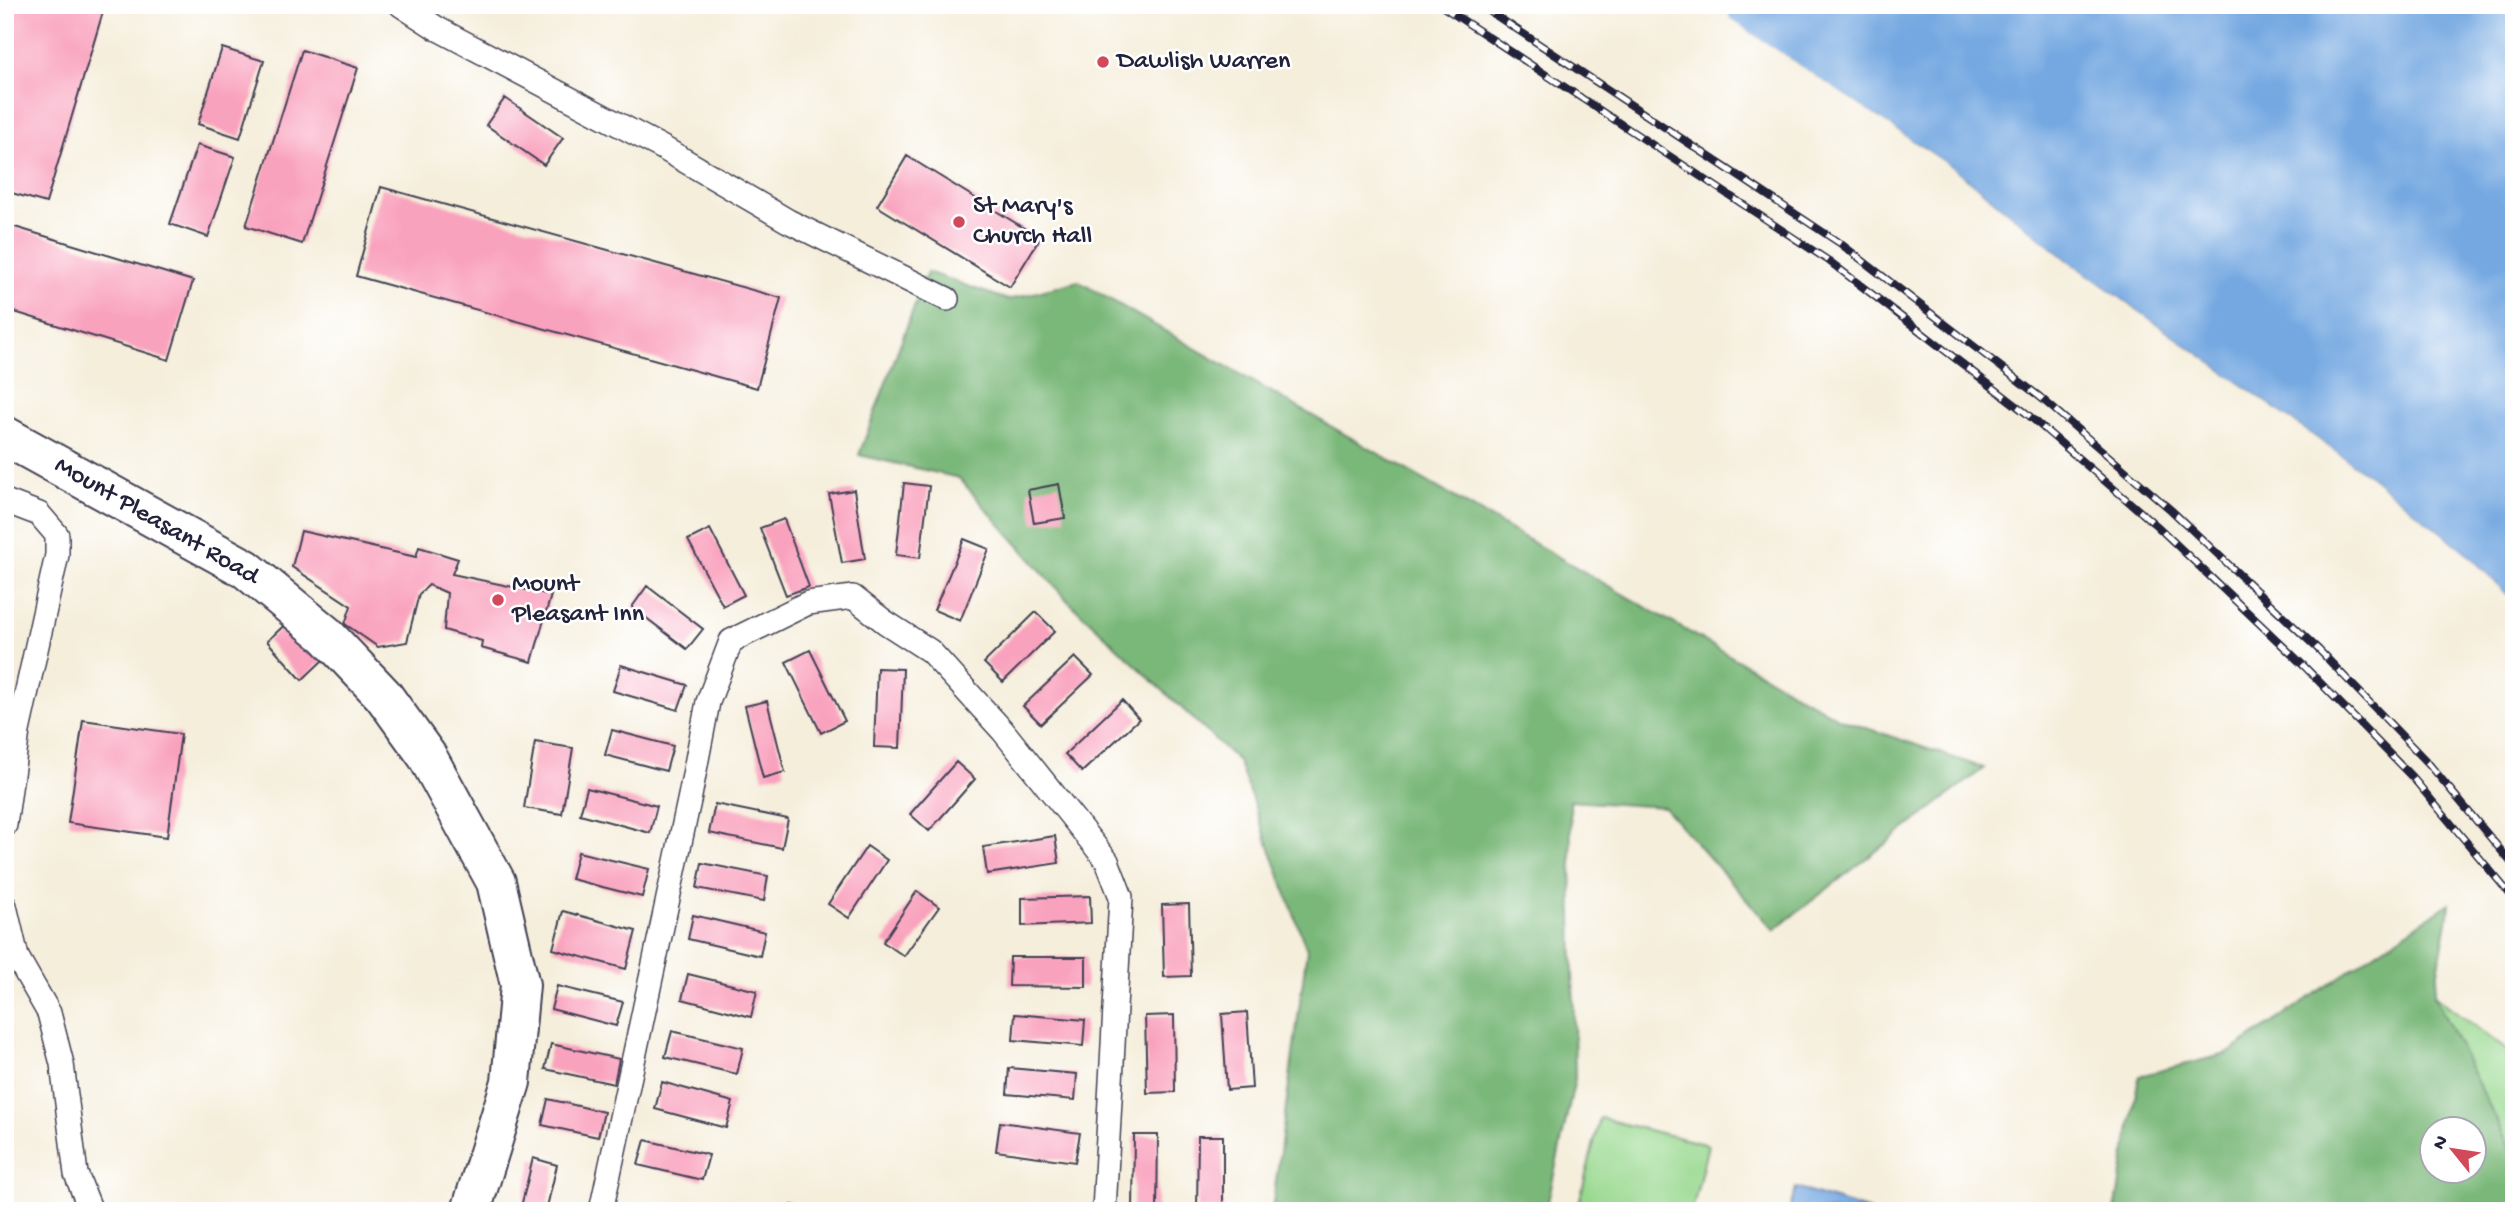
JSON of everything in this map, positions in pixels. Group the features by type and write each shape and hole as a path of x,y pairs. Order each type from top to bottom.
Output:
{"street":[{"name":"Mount Pleasant Road","path":"5,436 246,569 326,635 383,695 427,755 496,882 520,985 511,1082 471,1211"}],"lane":[{"path":"401,5 438,29 663,148 788,221 947,299"},
{"path":"5,501 39,514 57,535 57,555 12,730 5,825"},
{"path":"601,1211 708,702 731,641 808,603 853,597 930,651 1003,731 1107,861 1121,897 1104,1211"},
{"path":"5,906 17,957 49,1013 62,1064 76,1174 91,1211"}],"green space":[{"path":"927,272 1008,300 1078,281 1840,719 1984,768 1774,930 1664,807 1570,801 1575,1079 1546,1211 1272,1211 1307,950 1238,761 1067,600 959,478 859,455"},
{"path":"2450,903 2434,995 2514,1156 2514,1211 2115,1211 2139,1076 2227,1054"},
{"path":"2434,995 2514,1056 2514,1156"},
{"path":"1600,1118 1708,1145 1692,1211 1577,1211"}],"water":[{"path":"1708,5 2514,5 2514,602 2465,552 2369,476 2068,261 1953,168"},
{"path":"1796,1188 1870,1211 1789,1211"}],"pier":[{"path":"1705,5 1723,5 1732,20 1953,168 2068,261 2369,476 2465,552 2514,602 2514,606 2463,555 2367,478 2066,264 1951,171"}],"building":[{"path":"6,5 105,5 46,203 5,191"},
{"path":"222,48 264,61 240,138 198,124"},
{"path":"302,50 358,68 302,244 246,226"},
{"path":"505,98 563,138 544,165 486,125"},
{"path":"197,145 235,157 208,237 170,224"},
{"name":"St Mary's Church Hall","path":"907,156 1040,238 1010,287 877,206"},
{"path":"381,187 781,298 757,388 356,276"},
{"path":"5,224 193,281 169,360 5,309"},
{"path":"904,483 929,486 920,558 896,555"},
{"path":"1059,484 1065,518 1034,523 1028,490"},
{"path":"854,490 865,559 842,563 829,494"},
{"path":"784,519 809,587 786,595 760,528"},
{"path":"710,529 744,595 723,606 688,540"},
{"name":"Mount Pleasant Inn","path":"301,531 416,557 419,547 458,559 452,574 551,595 532,662 481,648 482,641 444,630 447,593 429,585 419,594 407,642 378,647 345,624 351,606 292,567"},
{"path":"964,539 989,549 960,621 934,610"},
{"path":"647,586 703,629 687,649 632,607"},
{"path":"1036,612 1055,631 1003,682 984,663"},
{"path":"288,622 323,660 302,680 267,641"},
{"path":"810,650 845,721 821,733 786,662"},
{"path":"1075,657 1093,675 1041,724 1023,706"},
{"path":"621,665 687,685 678,710 613,691"},
{"path":"877,668 903,669 900,748 874,747"},
{"path":"1122,700 1139,719 1082,772 1065,754"},
{"path":"767,701 785,772 763,778 745,706"},
{"path":"83,720 181,734 167,837 68,823"},
{"path":"612,730 673,746 666,771 605,755"},
{"path":"535,742 573,748 562,814 524,808"},
{"path":"956,762 975,779 929,831 910,814"},
{"path":"587,788 657,806 650,833 580,814"},
{"path":"715,804 788,819 782,848 709,833"},
{"path":"1055,836 1059,863 987,874 983,847"},
{"path":"867,846 887,860 849,918 828,904"},
{"path":"578,852 649,869 642,897 571,879"},
{"path":"702,863 768,876 764,901 697,888"},
{"path":"917,891 939,907 904,956 883,942"},
{"path":"1090,896 1091,923 1022,926 1022,898"},
{"path":"1189,904 1191,976 1164,977 1162,905"},
{"path":"563,911 636,931 626,969 553,949"},
{"path":"693,915 765,932 760,956 688,939"},
{"path":"1010,957 1086,957 1086,987 1009,986"},
{"path":"688,974 757,991 751,1017 682,999"},
{"path":"557,986 623,1002 616,1026 551,1009"},
{"path":"1247,1012 1252,1088 1227,1090 1222,1014"},
{"path":"1015,1014 1085,1020 1083,1046 1013,1040"},
{"path":"1174,1015 1175,1092 1147,1093 1145,1016"},
{"path":"672,1031 743,1048 737,1074 665,1057"},
{"path":"551,1044 619,1059 614,1084 545,1069"},
{"path":"1009,1068 1077,1074 1075,1100 1007,1094"},
{"path":"662,1082 733,1102 726,1128 655,1109"},
{"path":"548,1099 604,1112 598,1137 542,1125"},
{"path":"1000,1122 1080,1133 1075,1162 996,1151"},
{"path":"1134,1135 1158,1135 1157,1211 1133,1211"},
{"path":"1198,1136 1223,1136 1223,1209 1197,1209"},
{"path":"645,1140 709,1155 702,1180 638,1165"},
{"path":"533,1158 557,1165 546,1211 520,1211"},
{"path":"733,1205 755,1210 755,1211 732,1211"},
{"path":"792,1205 817,1209 817,1211 791,1211"}],"railway":[{"path":"1440,5 1829,261 2026,413 2157,526 2304,666 2413,778 2514,899"},
{"path":"1480,5 1841,244 2040,397 2171,510 2319,650 2429,764 2514,866"}],"place":[{"name":"Dawlish Warren","path":"1103,62"},
{"name":"St Mary's Church Hall","path":"959,222"},
{"name":"Mount Pleasant Inn","path":"498,600"}]}
